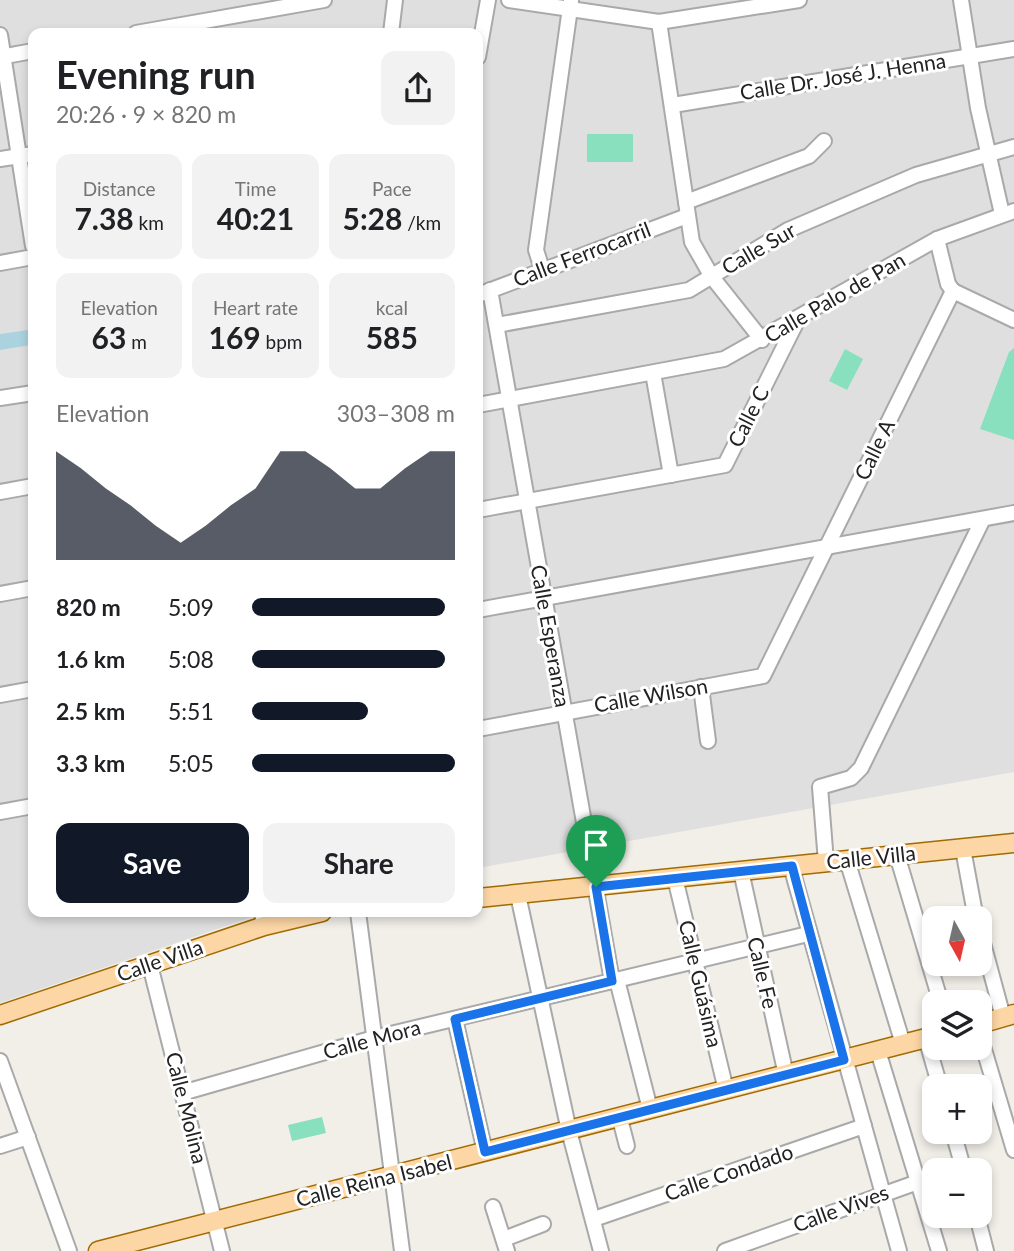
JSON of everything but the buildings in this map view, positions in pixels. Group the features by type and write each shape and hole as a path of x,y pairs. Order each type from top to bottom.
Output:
{"main road":[{"name":"Calle Villa","path":"483,898 1014,843"},
{"name":"Calle Villa","path":"0,1015 150,965 263,919"},
{"path":"992,1020 1009,1015"},
{"name":"Calle Reina Isabel","path":"98,1251 620,1119 922,1039"}],"street":[{"path":"186,28 300,1 324,0"},
{"path":"392,28 395,0"},
{"path":"483,28 488,0"},
{"path":"509,0 571,4 659,22 799,0"},
{"path":"961,0 978,108 1008,212"},
{"path":"541,269 536,250 571,4"},
{"path":"659,22 692,242 712,277 762,340"},
{"path":"0,35 2,56 27,155 0,159"},
{"name":"Calle Dr. José J. Henna","path":"673,105 1014,50"},
{"path":"2,56 28,52"},
{"name":"Calle Ferrocarril","path":"484,293 809,156 824,141"},
{"name":"Calle Sur","path":"497,325 689,289 788,230 916,175 1014,147"},
{"name":"Calle Palo de Pan","path":"483,404 724,359 937,239 1008,212"},
{"path":"937,239 948,284 953,291 1014,320"},
{"path":"0,263 28,258"},
{"name":"Calle A","path":"772,658 953,291"},
{"name":"Calle Esperanza","path":"484,293 497,325 543,597 614,981 650,1110"},
{"name":"Calle C","path":"671,475 726,465 798,319"},
{"path":"483,509 671,475 653,373"},
{"path":"0,398 28,394"},
{"path":"0,492 28,487"},
{"path":"826,862 820,788 851,778 861,768 981,524 1014,513"},
{"path":"483,609 733,566 754,566 826,550 981,524 1014,523"},
{"path":"0,594 28,589"},
{"name":"Calle Wilson","path":"483,728 763,676 772,658"},
{"path":"701,687 708,741"},
{"path":"0,695 28,690"},
{"path":"0,812 28,807"},
{"path":"963,849 974,906"},
{"path":"897,855 937,990"},
{"path":"847,860 903,1044"},
{"path":"792,866 808,934 899,1251"},
{"name":"Calle Fe","path":"741,871 786,1075"},
{"name":"Calle Guásima","path":"676,878 726,1090"},
{"path":"518,895 569,1131 601,1251"},
{"path":"359,917 402,1251"},
{"name":"Calle Mora","path":"182,1093 374,1038 808,934"},
{"name":"Calle Molina","path":"150,965 222,1251"},
{"path":"992,966 1009,1015"},
{"path":"455,1019 485,1152"},
{"path":"878,1051 939,1251"},
{"path":"987,1060 1014,1150"},
{"path":"0,1061 69,1251"},
{"path":"620,1119 627,1146"},
{"name":"Calle Condado","path":"594,1219 864,1126"},
{"path":"0,1146 28,1137"},
{"name":"Calle Vives","path":"725,1251 883,1192 918,1182"},
{"path":"493,1207 505,1245 543,1224"},
{"path":"979,1228 986,1251"}],"shaded area":[{"path":"0,0 1014,0 1014,772 483,867 483,28 28,28 28,917 252,917 0,1003"}],"green space":[{"path":"587,134 633,134 633,162 587,162"},
{"path":"1014,348 1014,440 980,429 1009,352"},
{"path":"845,349 863,359 847,390 829,381"},
{"path":"322,1117 326,1133 292,1141 288,1125"}],"water":[{"path":"28,330 28,345 0,350 0,334"}],"route":[{"path":"792,866 808,934 844,1060 485,1152 455,1019 612,981 596,887 792,866"}]}
